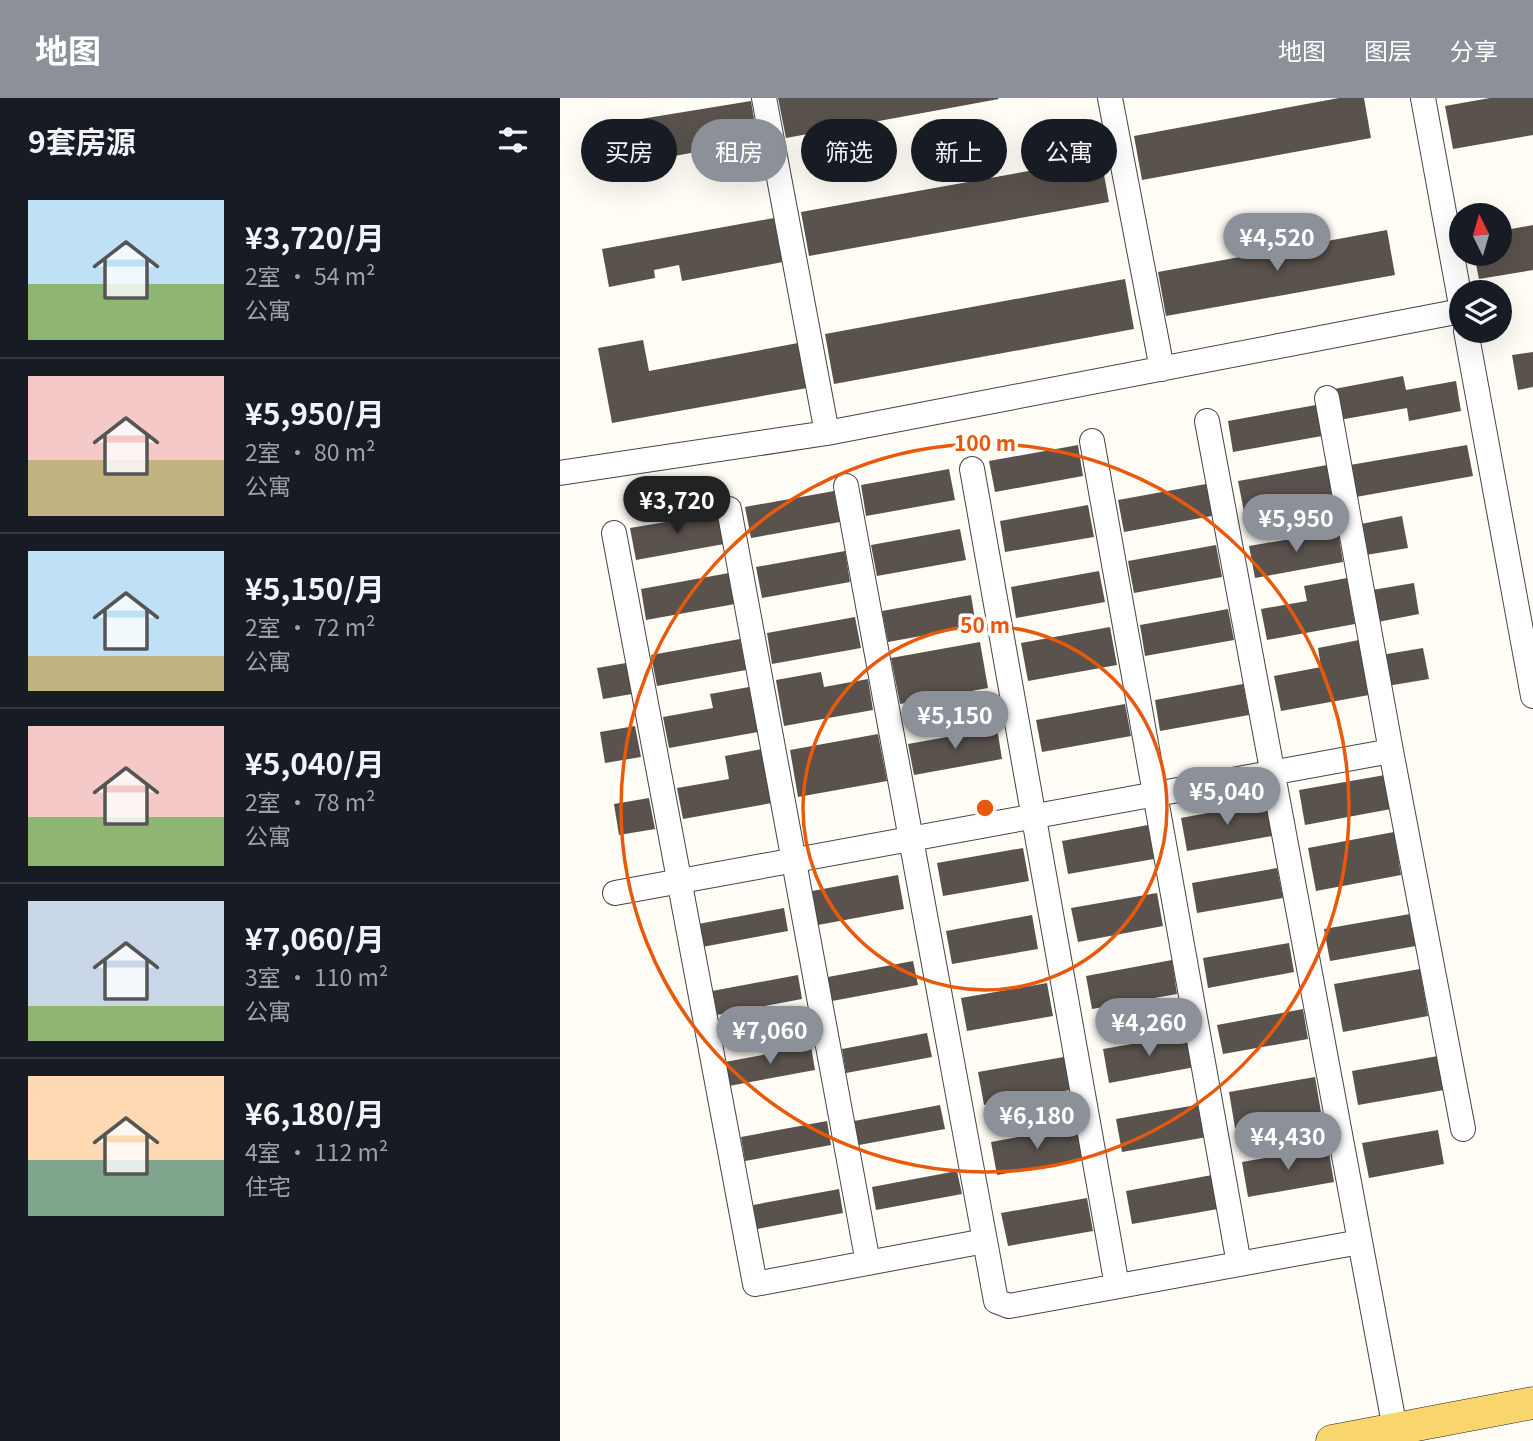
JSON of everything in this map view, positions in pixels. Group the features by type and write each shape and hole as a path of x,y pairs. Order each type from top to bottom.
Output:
{"main road":[{"path":"1332,1441 1533,1403"}],"street":[{"path":"764,98 827,433"},
{"path":"1110,98 1162,369"},
{"path":"1423,98 1456,280"},
{"path":"560,473 827,433 1449,314"},
{"path":"1468,343 1533,696"},
{"path":"1327,398 1463,1129"},
{"path":"1207,421 1395,1429"},
{"path":"1092,441 1239,1264"},
{"path":"971,469 1117,1286"},
{"path":"846,486 996,1301 1009,1306 1360,1241"},
{"path":"729,509 869,1263"},
{"path":"614,533 755,1283 985,1241"},
{"path":"615,893 1391,751"}],"building":[{"path":"778,98 999,99 890,119 801,119 801,135 787,138 787,119 782,119"},
{"path":"1339,98 1364,98 1371,138 1142,180 1134,136"},
{"path":"1490,98 1533,98 1533,135 1453,149 1445,106"},
{"path":"751,101 754,119 691,119 691,153 677,156 677,119 641,119"},
{"path":"1021,172 1021,182 1105,182 1109,202 809,256 801,212 968,182 1007,182 1007,175"},
{"path":"774,218 783,262 682,281 679,265 654,270 655,278 609,287 602,249"},
{"path":"1533,225 1533,270 1479,279 1476,266 1512,266 1512,229"},
{"path":"1387,230 1395,275 1166,316 1158,272"},
{"path":"1125,279 1134,329 834,384 825,334"},
{"path":"643,340 649,371 798,343 807,388 612,423 598,348"},
{"path":"1533,352 1533,387 1518,390 1512,355"},
{"path":"1403,376 1406,390 1456,381 1461,411 1409,421 1407,408 1339,420 1334,389"},
{"path":"1316,405 1322,436 1233,452 1228,421"},
{"path":"1078,445 1083,476 995,492 989,461"},
{"path":"1467,445 1473,476 1356,497 1350,465"},
{"path":"1327,465 1332,496 1244,512 1238,481"},
{"path":"949,469 955,500 866,516 861,485"},
{"path":"1206,484 1212,516 1124,532 1118,500"},
{"path":"834,491 840,522 751,538 745,507"},
{"path":"1088,505 1094,537 1005,552 1000,521"},
{"path":"719,513 724,544 636,560 630,528"},
{"path":"1402,516 1408,548 1366,555 1361,524"},
{"path":"960,529 966,560 877,576 871,545"},
{"path":"1338,531 1343,562 1255,578 1249,546"},
{"path":"1216,545 1222,577 1134,593 1128,561"},
{"path":"845,551 850,582 762,598 756,567"},
{"path":"1099,571 1105,602 1016,618 1011,587"},
{"path":"729,573 735,604 646,620 641,589"},
{"path":"1347,578 1355,624 1267,640 1261,609 1307,601 1304,586"},
{"path":"1414,583 1419,614 1378,622 1372,590"},
{"path":"971,595 976,626 888,642 882,611"},
{"path":"1228,609 1234,640 1145,656 1140,625"},
{"path":"855,617 861,648 772,664 767,633"},
{"path":"1110,627 1117,665 1028,681 1021,643"},
{"path":"740,639 746,670 657,686 651,655"},
{"path":"1359,640 1369,695 1281,711 1274,676 1321,667 1318,648"},
{"path":"980,642 988,688 900,704 891,658"},
{"path":"1423,648 1429,679 1387,686 1381,655"},
{"path":"626,663 632,694 603,699 597,668"},
{"path":"821,672 824,687 868,679 873,710 784,726 776,680"},
{"path":"1243,684 1249,715 1160,731 1155,700"},
{"path":"749,687 758,732 669,748 663,717 713,708 710,694"},
{"path":"1125,704 1131,736 1042,752 1036,720"},
{"path":"635,726 641,757 605,763 600,732"},
{"path":"997,728 1002,759 914,775 908,744"},
{"path":"878,734 887,781 798,797 790,750"},
{"path":"762,749 772,803 683,819 677,788 729,779 725,756"},
{"path":"1385,775 1391,809 1305,825 1299,790"},
{"path":"649,798 655,829 619,835 614,804"},
{"path":"1267,802 1272,836 1187,851 1181,818"},
{"path":"1148,825 1154,859 1068,874 1062,841"},
{"path":"1394,832 1401,875 1316,891 1308,848"},
{"path":"1023,848 1029,881 943,896 937,863"},
{"path":"1277,868 1283,898 1197,913 1192,883"},
{"path":"898,875 904,909 818,925 812,891"},
{"path":"1157,893 1163,926 1078,942 1071,908"},
{"path":"784,908 788,931 702,947 698,924"},
{"path":"1410,914 1416,946 1330,961 1324,929"},
{"path":"1032,915 1038,949 952,964 946,931"},
{"path":"1289,943 1294,972 1208,988 1203,958"},
{"path":"1172,960 1177,994 1092,1009 1086,976"},
{"path":"913,961 918,985 832,1001 828,977"},
{"path":"1420,969 1428,1016 1343,1032 1334,984"},
{"path":"798,975 802,999 717,1015 712,991"},
{"path":"1047,983 1053,1016 967,1031 961,998"},
{"path":"1303,1009 1308,1039 1223,1054 1217,1025"},
{"path":"927,1033 932,1057 846,1073 842,1049"},
{"path":"1189,1034 1195,1067 1109,1083 1103,1049"},
{"path":"811,1046 815,1070 729,1086 725,1062"},
{"path":"1438,1056 1444,1090 1358,1105 1352,1071"},
{"path":"1064,1057 1070,1090 984,1105 978,1072"},
{"path":"1315,1077 1321,1112 1235,1128 1229,1092"},
{"path":"1202,1104 1207,1137 1122,1152 1116,1119"},
{"path":"940,1105 945,1129 859,1145 854,1121"},
{"path":"827,1121 831,1145 745,1161 741,1137"},
{"path":"1077,1126 1083,1160 997,1175 991,1142"},
{"path":"1438,1130 1444,1164 1369,1178 1362,1143"},
{"path":"1328,1147 1334,1182 1248,1197 1242,1162"},
{"path":"957,1171 962,1194 876,1210 872,1187"},
{"path":"1212,1175 1218,1209 1132,1224 1126,1191"},
{"path":"839,1189 843,1213 757,1229 753,1205"},
{"path":"1087,1198 1093,1231 1008,1246 1001,1213"}]}
